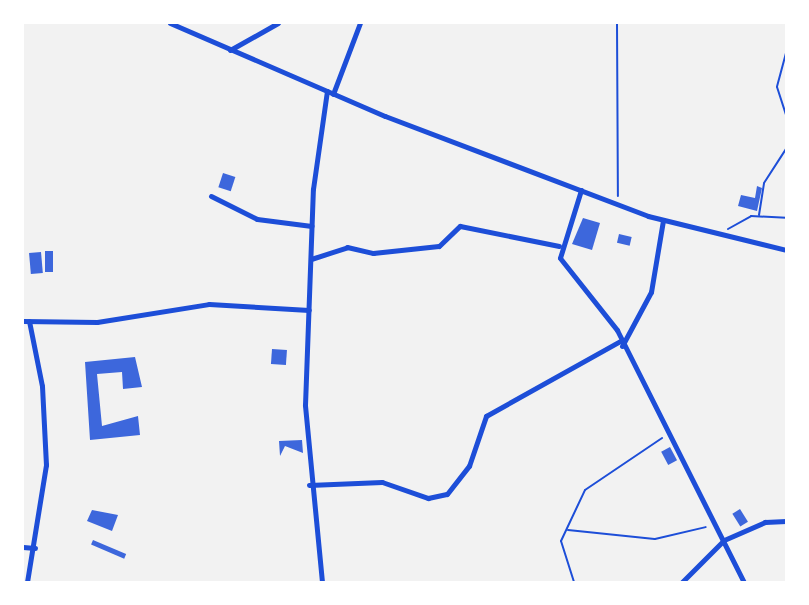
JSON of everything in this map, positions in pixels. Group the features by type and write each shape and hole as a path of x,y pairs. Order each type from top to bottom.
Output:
{"street":[{"path":"170,23 333,94 617,204 663,220 786,250"},
{"path":"230,50 278,23"},
{"path":"333,94 360,23"},
{"path":"322,582 309,485 309,310 312,226 327,91"},
{"path":"581,190 559,246 564,267 596,299 717,525 744,582"},
{"path":"211,196 250,217 312,226"},
{"path":"309,485 382,482 432,498 452,492 486,416 621,343 651,292 663,220"},
{"path":"311,259 347,247 373,253 439,246 460,226 559,246"},
{"path":"27,582 46,498 46,433 26,321 97,322 209,304 309,310"},
{"path":"682,582 724,540 765,522 786,521"},
{"path":"23,547 35,548"}],"path":[{"path":"617,23 617,204"},
{"path":"786,53 777,87 786,115"},
{"path":"759,215 764,183 786,149"},
{"path":"722,235 736,222 759,215 786,218"},
{"path":"574,582 562,544 587,488 669,434"},
{"path":"566,530 655,539 717,525"}],"building":[{"path":"223,173 235,177 231,191 218,187"},
{"path":"757,186 762,188 757,211 738,206 741,195 755,198"},
{"path":"583,218 600,223 592,250 572,244"},
{"path":"619,234 632,237 630,246 617,243"},
{"path":"45,251 53,251 53,272 45,272"},
{"path":"41,252 43,273 31,274 29,253"},
{"path":"272,349 287,350 286,365 271,364"},
{"path":"135,357 142,387 123,389 122,372 97,374 102,426 138,416 140,435 90,440 85,362"},
{"path":"302,440 303,453 285,446 280,456 279,441"},
{"path":"670,447 677,460 668,465 661,452"},
{"path":"740,509 748,522 740,526 732,514"},
{"path":"92,510 118,515 112,531 87,521"},
{"path":"93,540 126,554 124,559 91,545"}]}
